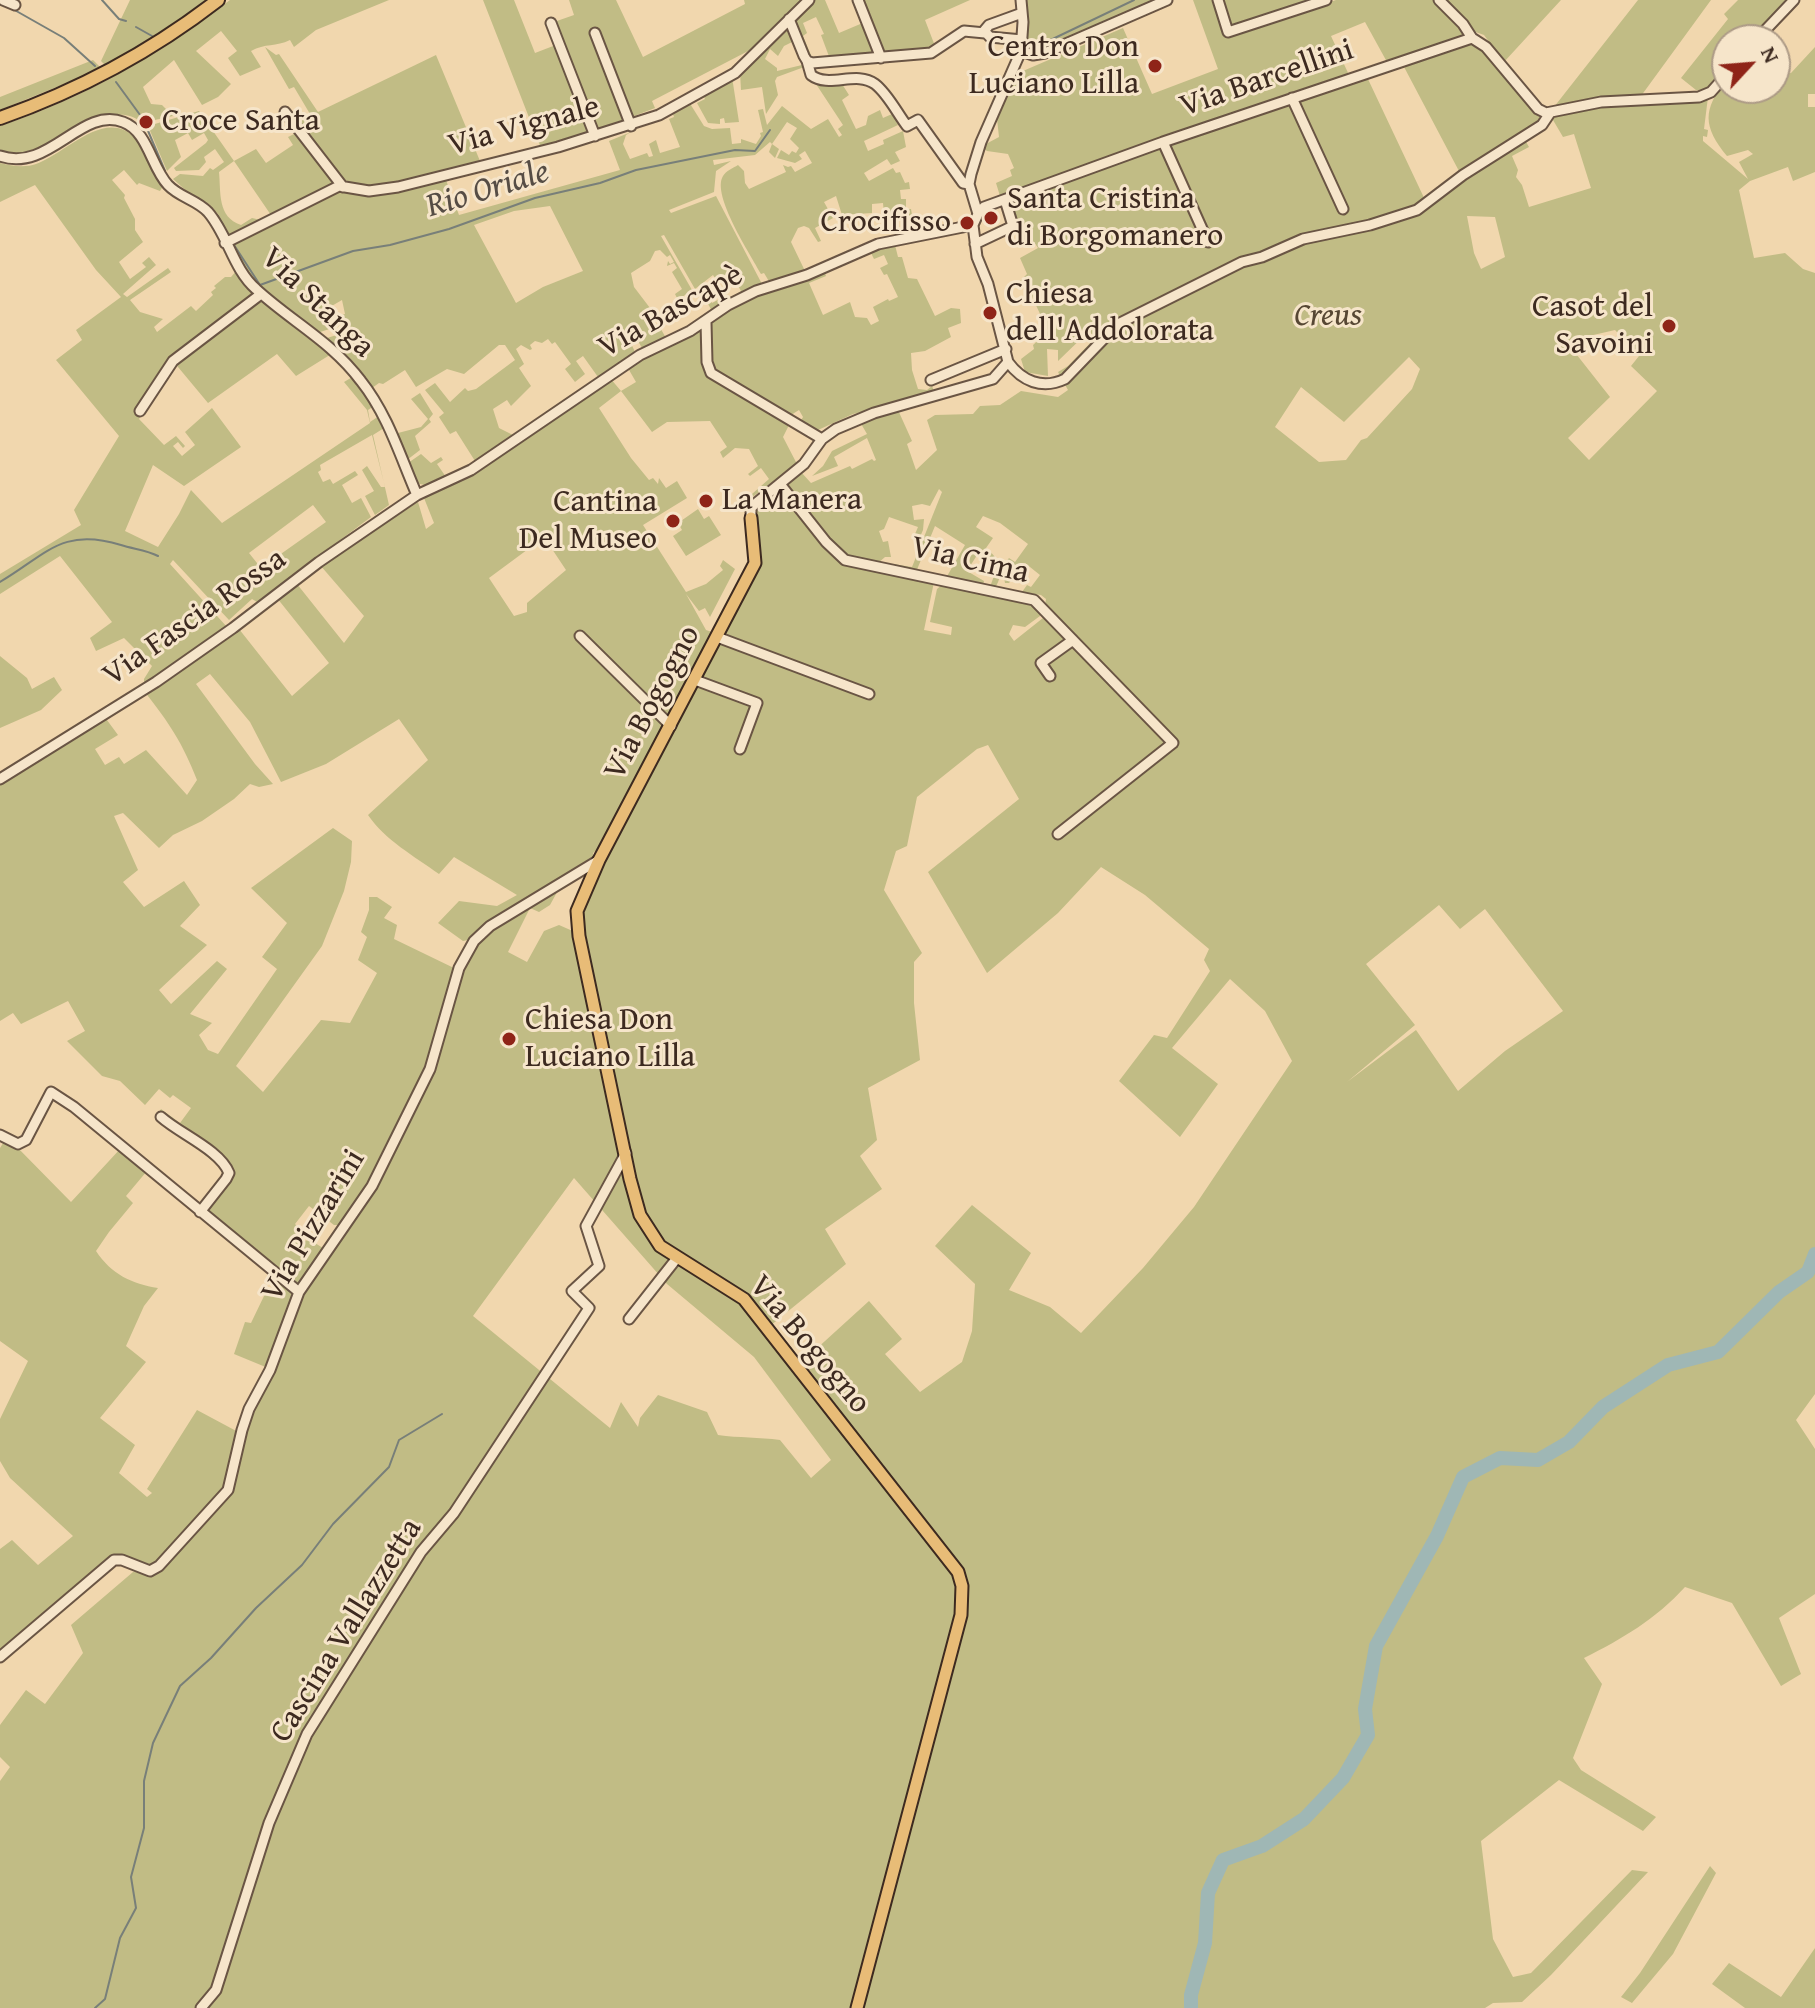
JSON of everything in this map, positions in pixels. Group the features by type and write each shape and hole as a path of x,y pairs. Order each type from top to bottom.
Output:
{"highway":[{"path":"0,118 48,101 131,61 178,31 218,0"}],"main road":[{"name":"Via Bogogno","path":"751,518 757,560 599,860 577,911 579,936 640,1215 651,1236 677,1258 718,1280 744,1299 958,1572 962,1586 961,1615 857,2008"}],"street":[{"path":"3,0 15,5"},
{"name":"Via Vignale","path":"225,243 339,186 369,191 398,187 595,136 659,115 735,73 809,0"},
{"path":"858,0 881,58"},
{"path":"1021,0 1021,46 981,142 969,184 978,214 973,225 977,257 988,284 1008,362 1029,381 1055,384 1065,379 1118,324 1242,262 1303,239 1370,225 1417,210 1463,175 1542,125 1550,113"},
{"path":"807,61 931,53 964,31 985,33 1021,46 1033,55 1045,53 1167,0"},
{"path":"1218,0 1228,32 1326,0"},
{"path":"1439,0 1472,38 1486,47 1538,109 1550,113 1601,102 1699,97 1711,92"},
{"path":"1771,24 1794,0"},
{"path":"985,33 989,25 1022,13"},
{"path":"789,19 811,75 821,80 856,78 872,82 905,124 910,126 918,120 963,183 969,184"},
{"path":"551,23 595,136"},
{"path":"595,33 631,126"},
{"name":"Via Barcellini","path":"978,214 984,207 1163,142 1472,38"},
{"path":"1292,98 1343,209"},
{"path":"285,112 343,187"},
{"name":"Via Stanga","path":"0,156 17,160 38,156 93,123 109,120 125,122 139,133 161,177 178,193 208,212 253,287 318,335 360,379 384,414 417,495"},
{"path":"1163,142 1208,242"},
{"path":"975,244 1014,224 1005,200"},
{"name":"Via Bascapè","path":"417,495 471,470 640,355 706,322 728,305 756,291 807,275 878,244 973,225"},
{"path":"140,411 173,361 261,294"},
{"path":"706,322 707,362 711,373 822,439"},
{"path":"931,380 1006,349"},
{"path":"751,518 751,508 804,464 822,439 856,419 993,379 1008,362"},
{"name":"Via Cima","path":"780,484 826,542 845,560 1022,596 1041,605 1173,743 1058,834"},
{"name":"Via Fascia Rossa","path":"0,779 156,682 319,562 417,495"},
{"path":"580,636 671,726"},
{"path":"717,637 869,694"},
{"path":"1050,676 1041,663 1073,640"},
{"path":"695,680 757,703 740,749"},
{"name":"Via Pizzarini","path":"0,1657 114,1560 150,1571 159,1566 228,1490 249,1409 270,1370 299,1292 372,1186 430,1069 459,968 474,941 490,926 599,860"},
{"path":"0,1135 18,1144 26,1140 51,1092 74,1107 299,1292"},
{"path":"161,1117 216,1155 227,1168 229,1173 226,1179 200,1212"},
{"name":"Cascina Vallazzetta","path":"201,2008 216,1990 269,1823 307,1734 421,1552 454,1513 589,1307 572,1291 599,1266 586,1226 626,1153"},
{"path":"629,1319 677,1258"}],"green space":[{"path":"130,0 208,0 171,27 106,66 101,61"},
{"path":"230,0 389,0 316,30 294,47 290,40 251,51 261,67 240,76 228,58 237,51 221,31 196,51 231,84 218,97 202,105 174,60 143,87 151,104 162,105 173,116 150,121 147,118 141,122 129,116 116,115 89,125 37,154 18,155 0,150 0,126 62,102 120,73 176,39"},
{"path":"483,0 514,0 535,53 561,43 554,22 574,15 569,0 616,0 643,57 745,4 744,0 804,0 752,49 652,101 655,108 541,148"},
{"path":"813,0 825,0 839,33 865,22 876,55 830,59 816,17 803,23 807,33 803,36 813,60 809,60 792,20"},
{"path":"860,0 970,0 925,20 935,46 913,54 882,55"},
{"path":"1024,0 1156,0 1040,51 1033,48 1026,36"},
{"path":"1193,0 1215,0 1227,37 1336,0 1435,0 1465,35 1387,62 1365,22 1331,36 1349,75 1000,196 996,183 1012,176 1010,170 1014,168 1008,154 983,148 999,137 996,110 1009,77 1123,28 1152,94 1218,69"},
{"path":"1221,0 1314,0 1230,28"},
{"path":"1443,0 1561,0 1504,62 1484,35 1473,31"},
{"path":"1638,0 1711,0 1641,96 1614,96 1554,107"},
{"path":"1738,0 1788,0 1767,24 1724,24 1728,19 1724,14"},
{"path":"790,26 796,40 784,46 778,56 770,49 765,59 777,71 802,65 802,60 807,66 777,77 778,95 766,114 762,87 741,90 740,72"},
{"path":"1711,40 1711,85 1703,91 1696,90 1681,78"},
{"name":"Creus","path":"1469,44 1477,44 1484,50 1541,119 1461,173 1525,140 1529,147 1512,156 1518,170 1516,177 1529,207 1591,188 1574,134 1563,137 1553,120 1555,114 1600,103 1708,97 1704,129 1708,130 1703,141 1748,179 1739,162 1753,154 1748,150 1727,156 1710,127 1712,104 1791,104 1791,73 1815,47 1815,94 1808,94 1808,107 1815,107 1815,172 1793,181 1788,167 1750,181 1739,190 1754,258 1785,253 1803,269 1815,273 1815,1394 1796,1420 1815,1449 1815,1594 1779,1618 1801,1674 1781,1686 1732,1603 1685,1587 1638,1627 1584,1658 1602,1684 1573,1758 1581,1770 1656,1817 1643,1831 1559,1780 1481,1841 1493,1939 1513,1977 1531,1973 1632,1870 1648,1872 1522,2002 1493,2003 1485,2008 0,2008 0,1781 10,1767 0,1757 0,1725 26,1690 45,1704 83,1653 71,1625 133,1572 150,1573 228,1491 251,1411 266,1388 301,1293 372,1187 431,1069 462,968 476,942 494,925 561,885 550,905 539,912 530,908 508,952 527,962 544,931 559,925 575,932 637,1219 647,1237 663,1253 735,1299 883,1471 803,1361 869,1301 902,1339 885,1354 920,1392 962,1362 972,1331 975,1284 935,1246 972,1205 1031,1253 1009,1290 1050,1307 1081,1333 1143,1268 1194,1207 1292,1061 1265,1011 1230,979 1172,1048 1218,1084 1180,1137 1119,1081 1154,1035 1167,1038 1210,971 1204,960 1209,949 1145,895 1101,867 1058,913 987,973 928,872 1019,799 988,745 977,749 917,797 907,846 896,851 884,890 922,953 914,962 914,1003 920,1060 868,1088 877,1140 860,1156 882,1189 825,1229 846,1264 770,1326 747,1296 660,1240 643,1213 611,1085 582,916 585,896 613,838 727,630 760,558 755,510 781,489 843,562 934,582 924,630 951,635 952,627 930,622 937,589 943,584 1032,602 1041,610 1040,616 1025,627 1013,625 1009,634 1014,641 1043,618 1046,599 1041,595 1022,592 1027,585 1031,587 1040,575 1025,563 1009,583 1005,583 1002,567 1009,558 1015,562 1028,544 1000,523 983,516 976,527 993,538 986,548 1000,566 1000,577 995,588 990,587 995,563 979,552 967,571 984,581 983,585 946,578 965,545 935,526 916,572 892,567 893,564 912,567 942,492 939,489 930,506 912,506 914,520 924,519 917,544 915,534 918,527 889,517 884,529 879,531 883,542 888,541 891,557 885,557 877,564 841,554 799,503 803,498 800,495 795,498 788,484 801,472 811,483 850,466 852,469 876,460 867,438 834,457 838,466 812,476 832,451 867,434 860,422 898,410 912,441 907,444 916,470 937,450 927,420 935,415 973,414 980,406 1000,405 1021,391 1058,397 1068,390 1058,372 1095,338 1089,331 1058,361 1058,350 1047,349 1048,376 1025,372 1021,359 1034,349 1033,345 1048,331 1027,286 1022,289 1020,281 1027,274 1020,258 1038,248 1034,242 1026,246 1007,200 1367,77 1426,202 1460,173 1403,65","holes":["1467,216 1495,217 1505,257 1481,269 1474,253","1615,330 1639,356 1631,366 1657,391 1589,460 1568,438 1610,397 1573,350 1589,336","1409,357 1420,369 1412,389 1367,438 1361,440 1346,460 1319,462 1275,427 1301,387 1344,422","1439,905 1460,929 1485,909 1563,1011 1505,1051 1458,1091 1416,1030 1347,1082 1415,1025 1366,964","574,1178 667,1284 754,1357 831,1460 811,1478 780,1440 718,1435 707,1412 658,1395 640,1418 638,1427 621,1402 610,1428 473,1316"]},
{"path":"265,47 279,54 318,112 436,55 480,161 381,187 344,184 298,122 310,114 294,87 289,89"},
{"path":"93,60 101,68 0,110 0,97"},
{"path":"732,77 739,122 725,123 724,118 720,119 720,124 708,123 697,103 705,99 703,94"},
{"path":"816,84 842,84 849,95 842,100 856,129 866,125 868,116 880,110 883,118 892,114 898,125 864,141 868,151 903,131 906,147 895,152 900,161 891,165 887,159 864,173 869,181 893,168 896,173 900,172 905,183 909,182 910,189 900,190 901,199 906,199 906,209 911,209 917,221 902,224 898,211 884,214 883,203 872,204 872,213 842,215 836,196 824,202 833,218 815,228 821,241 818,242 809,228 804,226 798,228 791,242 805,271 770,283 764,273 761,274 734,225 722,197 721,185 724,174 738,165 744,171 749,189 786,172 783,165 791,166 795,172 812,163 805,151 799,155 802,159 795,163 777,158 781,150 789,155 799,148 790,139 797,128 787,122 772,144 770,142 755,155 713,160 714,165 731,161 716,171 714,192 669,210 671,213 716,196 763,286 713,313 702,293 705,291 712,303 727,295 730,298 741,291 733,277 715,278 713,275 695,289 664,235 661,236 692,290 678,300 675,294 682,289 672,272 677,268 674,263 667,266 668,261 670,264 674,262 670,255 667,257 660,250 655,251 650,261 631,273 634,287 650,308 643,312 651,327 658,324 666,338 645,350 635,336 629,339 635,352 631,357 598,377 583,356 576,361 585,374 575,382 565,369 571,364 555,342 552,344 548,339 542,343 535,341 530,345 530,350 521,345 516,349 524,364 519,368 531,386 511,406 507,400 493,409 499,428 513,435 512,438 475,461 456,431 450,434 439,417 444,413 425,390 435,383 450,402 465,388 468,391 476,389 515,360 505,345 499,345 464,374 447,369 416,387 405,370 383,384 379,383 372,388 374,406 368,410 370,422 379,416 384,428 373,435 384,482 372,435 320,465 318,472 323,482 330,479 333,484 355,471 358,475 342,485 352,503 361,498 371,517 257,602 252,599 229,620 173,560 170,564 227,627 144,685 152,666 124,638 96,651 90,638 112,622 60,556 0,594 0,574 81,525 74,510 119,436 56,360 82,340 76,330 121,297 96,270 35,185 0,202 0,163 32,165 98,130 111,127 124,130 144,148 163,186 160,191 139,183 137,185 124,170 112,180 125,195 135,219 135,230 143,242 119,262 130,279 146,267 142,263 149,257 156,265 123,294 127,297 168,268 171,272 130,300 140,312 163,319 154,327 157,332 191,306 196,311 213,295 214,286 225,277 231,277 238,269 259,296 333,353 296,376 277,354 208,403 173,361 139,419 164,445 176,436 185,446 183,448 178,442 173,446 182,456 195,445 185,432 212,408 241,447 184,486 153,465 125,531 158,547 191,490 222,523 370,423 367,410 344,382 359,373 327,338 343,333 341,315 345,314 342,300 330,307 339,326 320,332 258,288 231,247 232,243 339,189 412,187 446,180 459,215 620,170 609,141 631,132 626,135 623,144 630,159 647,153 649,157 653,156 649,144 656,140 660,153 680,147 669,119 674,117 672,111 689,102 704,126 730,128 732,144 741,143 741,139 756,144 763,132 758,110 763,109 767,125 782,106 811,129 828,119 839,137 842,135 838,129 843,125","holes":["550,206 583,271 543,287 516,303 474,225 514,211","313,505 326,522 261,568 249,553"]},
{"path":"199,111 234,161 219,172 224,210 241,225 252,218 265,221 231,239 209,204 191,195 173,179 180,174 203,176 210,168 213,170 224,162 215,149 204,157 206,162 199,170 176,171 174,168 206,143 208,140 204,133 192,140 188,133 175,140 181,157 167,171 148,126"},
{"path":"298,132 337,183 273,218 234,161 256,149 266,163 293,145 288,137"},
{"path":"772,144 779,149 775,158 769,152"},
{"path":"894,241 908,278 917,279 935,316 951,308 960,309 961,323 948,328 951,337 925,351 911,353 918,389 927,390 932,386 935,394 853,414 818,430 800,422 803,417 799,410 791,415 713,372 709,320 757,294 824,271 826,276 809,283 823,315 850,302 855,317 867,318 871,325 879,321 873,307 898,297 887,274 884,275 880,268 888,264 884,255 874,259 870,251"},
{"path":"698,326 702,329 702,360 707,374 790,423 783,437 797,464 751,498 769,479 761,468 750,476 748,474 758,466 749,449 735,448 723,458 720,452 727,447 710,421 667,422 652,432 621,391 636,382 625,363"},
{"path":"610,378 621,391 599,408 631,458 649,480 653,478 658,484 659,478 666,488 677,481 687,498 643,525 686,592 706,584 723,570 720,566 723,560 735,569 710,617 705,608 699,611 686,594 706,630 712,632 593,858 473,939 463,941 438,923 459,901 497,906 517,895 454,857 439,874 391,840 368,815 428,760 399,719 326,764 281,782 250,722 210,674 196,684 273,784 259,787 250,784 234,799 202,821 173,835 159,848 123,813 114,816 138,870 123,882 144,907 184,881 200,905 180,926 207,945 159,990 171,1004 217,961 227,969 190,1014 212,1023 199,1035 208,1050 218,1054 277,969 262,957 287,923 251,888 333,828 352,841 344,891 322,946 236,1066 263,1092 321,1020 350,1023 377,973 358,960 367,937 361,932 369,910 369,897 377,897 392,907 384,918 397,925 394,939 456,969 431,1061 368,1183 340,1225 334,1225 309,1206 295,1224 300,1229 289,1243 310,1240 323,1248 298,1287 204,1212 226,1172 157,1116 161,1109 180,1123 191,1108 159,1089 145,1105 120,1081 102,1076 67,1041 85,1031 68,1001 21,1024 13,1013 0,1021 0,782 104,716 118,735 95,749 105,765 119,757 124,764 146,750 187,795 197,780 175,734 144,691 239,629 292,696 329,663 277,598 297,584 344,643 364,616 320,565 418,502 426,529 434,523 424,498 484,465","holes":["548,543 566,570 527,603 527,612 514,616 489,578 535,544"]},
{"path":"420,393 433,414 429,419 431,422 415,436 420,450 407,460 397,436 398,433 421,427 428,419 411,399"},
{"path":"421,454 431,463 441,457 443,460 437,464 446,477 429,486 416,483 408,463"},
{"path":"367,466 381,487 385,487 389,505 375,515 365,496 374,491 362,470"},
{"path":"698,509 704,519 709,516 721,535 686,556 673,536 682,530 678,523"},
{"path":"0,656 27,678 32,689 54,677 62,690 41,710 0,728"},
{"path":"5,1140 15,1145 71,1202 121,1148 147,1171 126,1196 133,1203 96,1251 108,1266 123,1277 158,1288 144,1306 126,1346 146,1362 100,1418 135,1445 119,1473 147,1497 152,1493 147,1489 197,1410 240,1433 226,1490 156,1565 149,1568 124,1557 103,1565 0,1652 0,1549 12,1540 38,1565 73,1536 10,1478 0,1461 0,1419 28,1361 0,1341 0,1148"},
{"path":"279,1280 295,1293 268,1368 234,1354 245,1322 251,1323 264,1296"},
{"path":"1710,1866 1716,1873 1673,1954 1632,2003 1621,1997 1640,1973"},
{"path":"1815,1948 1815,2008 1745,2008 1712,1984 1729,1963 1781,1997"}],"waterway":[{"path":"102,0 119,19 126,21"},
{"name":"Rio Oriale","path":"1038,46 1134,0"},
{"name":"Rio Oriale","path":"11,8 64,38 95,66"},
{"path":"136,27 152,36"},
{"name":"Rio Oriale","path":"116,82 143,119 165,171"},
{"name":"Rio Oriale","path":"234,245 260,285 353,251 390,245 449,229 535,198 600,183 636,170 735,150 755,151 770,130"},
{"name":"Rio Oriale","path":"171,181 186,193"},
{"name":"Rio Oriale","path":"203,202 218,216 224,227"},
{"path":"0,582 43,553 69,541 101,540 158,556"},
{"path":"1191,2008 1191,1995 1205,1943 1208,1893 1223,1860 1262,1846 1304,1819 1343,1778 1368,1735 1365,1709 1376,1646 1437,1536 1463,1477 1500,1458 1538,1460 1569,1442 1603,1407 1668,1365 1718,1352 1779,1292 1808,1272 1815,1254"},
{"path":"95,2008 105,1999 120,1938 136,1908 131,1877 144,1828 144,1781 153,1743 180,1686 302,1565 333,1524 389,1467 399,1440 442,1414"}],"place":[{"name":"Centro Don Luciano Lilla","path":"1155,66"},
{"name":"Croce Santa","path":"146,122"},
{"name":"Santa Cristina di Borgomanero","path":"991,218"},
{"name":"Crocifisso","path":"967,223"},
{"name":"Chiesa dell'Addolorata","path":"990,313"},
{"name":"Casot del Savoini","path":"1669,326"},
{"name":"La Manera","path":"706,501"},
{"name":"Cantina Del Museo","path":"673,521"},
{"name":"Chiesa Don Luciano Lilla","path":"509,1039"}]}
